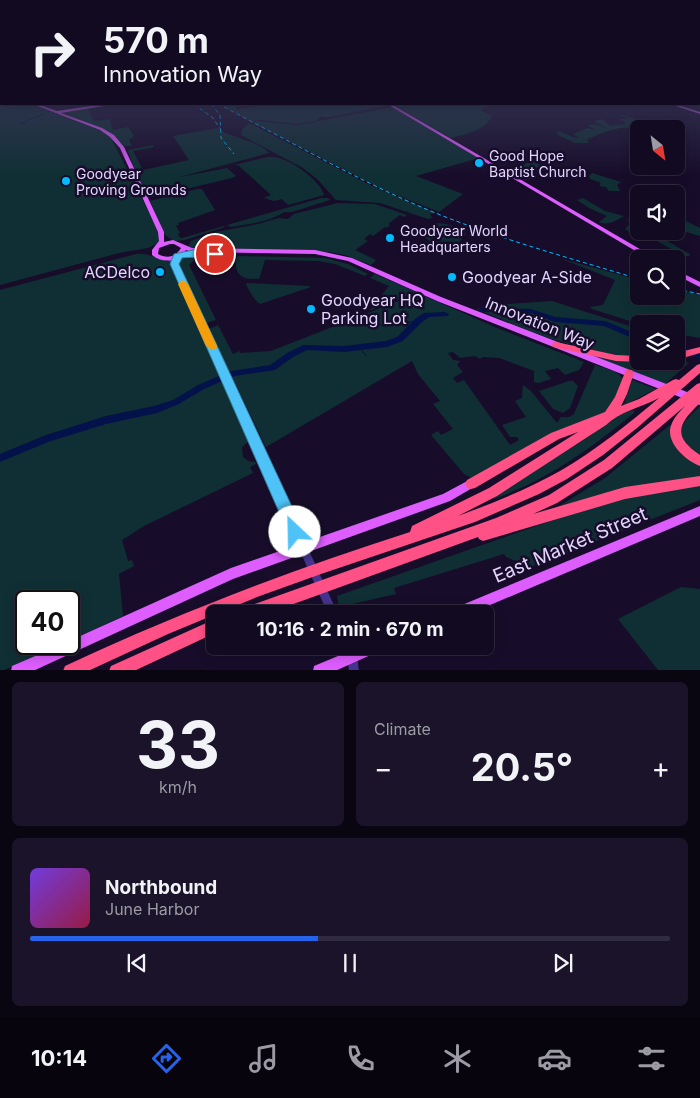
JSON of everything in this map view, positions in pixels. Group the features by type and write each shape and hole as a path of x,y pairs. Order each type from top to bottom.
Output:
{"highway":[{"path":"556,345 630,359"},
{"path":"685,354 700,350"},
{"path":"70,670 204,610 321,567 484,512 549,483 606,446 671,389 699,369"},
{"path":"385,546 493,492 590,431 616,408 624,392 629,373"},
{"path":"471,484 555,436 671,389"},
{"path":"695,397 679,419 675,428 683,448 700,461"},
{"path":"270,605 524,513 575,486 622,454 695,397"},
{"path":"429,549 474,538 618,495 700,481"},
{"path":"116,670 206,630"},
{"path":"127,670 176,643"}],"main road":[{"path":"58,113 101,129 116,140 122,148 161,232 162,240 154,252 156,256 176,259 183,252 182,244 174,242 161,232"},
{"path":"405,113 639,250"},
{"path":"158,247 174,242"},
{"name":"Innovation Way","path":"184,248 197,250 323,253 350,259 439,299 695,397"},
{"name":"Innovation Way","path":"176,259 197,253 314,256 336,259 370,269"},
{"path":"685,277 700,285"},
{"path":"17,670 230,574 446,498 471,484"},
{"name":"East Market Street","path":"475,605 700,511"},
{"path":"319,670 343,655"}],"street":[{"path":"176,259 222,370 329,605"},
{"path":"351,655 354,670"}],"green space":[{"name":"Goodyear Proving Grounds","path":"0,113 55,113 101,131 111,138 155,224 160,237 159,243 148,248 119,253 0,285"},
{"path":"64,113 90,113 94,121 109,119 113,130 128,127 134,136 129,140 132,146 124,146 110,134"},
{"path":"236,113 349,113 321,117 316,121 296,124 262,120 250,121"},
{"path":"359,113 403,113 479,158 416,176 463,194 439,212 384,190 251,122 298,125"},
{"path":"408,113 487,113 492,116 484,125 474,131 451,138"},
{"path":"618,114 639,120 630,120 630,128 619,128 605,132 587,140 589,143 575,143 556,134 559,131 579,138 573,134 587,128 597,130 588,126 594,124 606,128 594,121 602,119 610,126 625,124 625,122 618,119 628,119"},
{"path":"249,123 370,185 436,213 430,214 432,218 428,219 380,203 336,200 318,180 303,168 241,135 242,130"},
{"path":"217,128 259,145 269,153 180,177 227,168 236,176 232,178 148,198 128,150 153,145 154,147 133,151 143,170 189,160 173,136"},
{"path":"268,157 283,159 292,163 316,182 324,195 288,205 282,199 274,201 264,198 271,195 238,165 234,165"},
{"path":"533,161 542,166 524,172 534,178 525,180 508,170"},
{"path":"592,173 621,182 617,185 620,191 609,191 606,187 599,186 601,183 590,179 589,176"},
{"path":"202,189 215,210 178,223 179,225 176,226 180,233 178,234 179,237 182,238 225,227 185,240 174,241 165,235 150,201"},
{"path":"321,198 328,198 330,200 292,212 284,212 259,222 231,227 227,225"},
{"path":"583,198 605,211 624,216 608,223 599,222 607,216 577,200"},
{"path":"338,203 375,204 407,215 404,217 400,215 388,224 390,225 387,228 385,227 373,236 370,234 364,239 368,241 355,250 376,260 371,265 345,255 329,252 202,250 188,248 191,241 216,232 279,218 288,219 294,214"},
{"path":"685,220 700,228 700,236 685,232"},
{"path":"436,223 452,226 466,234 459,242 444,245 435,244 424,235"},
{"path":"630,224 630,232 625,229"},
{"path":"655,240 666,240 683,250 673,250"},
{"path":"685,251 690,254 685,256"},
{"path":"195,253 231,257 227,261 226,269 221,261 197,258 189,265 216,320 206,323 177,263 179,257"},
{"path":"136,254 153,256 169,262 249,441 242,447 243,457 256,464 250,467 253,473 144,526 122,540 128,561 132,560 134,566 119,574 123,616 80,636 80,590 15,590 15,655 39,655 4,670 0,670 0,290"},
{"path":"238,256 325,258 348,264 368,274 365,276 335,264 318,261 265,260 259,279 245,278 237,270"},
{"path":"562,259 630,278 630,305 685,305 685,291 700,295 700,338 685,336 685,315 630,315 630,321 592,309 590,307 603,305 615,280"},
{"path":"375,274 497,328 584,362 579,370 565,375 558,368 545,371 551,379 539,383 534,382 534,371 499,358 483,357 480,359 475,356 460,358 453,352 448,353 453,360 460,361 457,365 463,372 453,378 457,383 464,380 510,445 519,440 517,437 510,437 502,425 526,417 515,401 522,398 523,385 531,391 557,423 561,417 569,417 574,414 595,365 603,367 615,372 624,380 609,411 563,429 472,478 464,474 431,435 438,431 441,435 453,429 433,404 440,401 418,374 412,361 266,447 209,329 218,325 233,354 240,351 240,353 271,351 409,297 407,296 369,311 389,286 370,278"},
{"path":"247,283 311,287 260,304 252,295"},
{"path":"552,301 630,326 630,356 597,351 556,340 477,309 493,305"},
{"path":"577,350 630,360 630,370 681,370 665,384"},
{"path":"632,380 656,389 624,405"},
{"path":"573,381 578,386 570,408 563,413 553,409 539,391"},
{"path":"700,406 700,458 687,448 679,431 686,420"},
{"path":"632,410 635,412 602,438 551,473 514,491 494,499 492,497 590,436 614,416"},
{"path":"670,425 700,464 700,477 556,508 605,478"},
{"path":"700,485 700,500 531,567 506,557 504,554 394,588 396,594 348,605 339,605 337,596 588,508 621,499"},
{"path":"681,587 700,589 700,670 658,670 618,619"}],"waterway":[{"path":"20,124 43,114"},
{"path":"483,310 531,311 555,319 605,324 630,334"},
{"path":"0,458 46,439 106,420 154,410 176,402 201,387 234,373 272,368 290,355 306,347 344,349 387,344 400,339 427,315 445,314"},
{"path":"376,323 383,326 418,321"},
{"path":"360,348 366,356"},
{"path":"685,350 700,356"}],"railway":[{"path":"207,113 213,118 221,129"},
{"path":"219,113 221,129"},
{"path":"236,113 385,191 443,216 516,242 630,276"},
{"path":"221,129 221,138 234,154"},
{"path":"685,291 700,294"}],"slow traffic":[{"path":"183,284 212,346"}],"place":[{"name":"Good Hope Baptist Church","path":"479,163"},
{"name":"Goodyear Proving Grounds","path":"66,181"},
{"name":"Goodyear World Headquarters","path":"390,238"},
{"name":"ACDelco","path":"160,272"},
{"name":"Goodyear A-Side","path":"452,277"},
{"name":"Goodyear HQ Parking Lot","path":"311,309"}],"route":[{"path":"215,254 193,253 176,256 175,264 295,532"}]}
